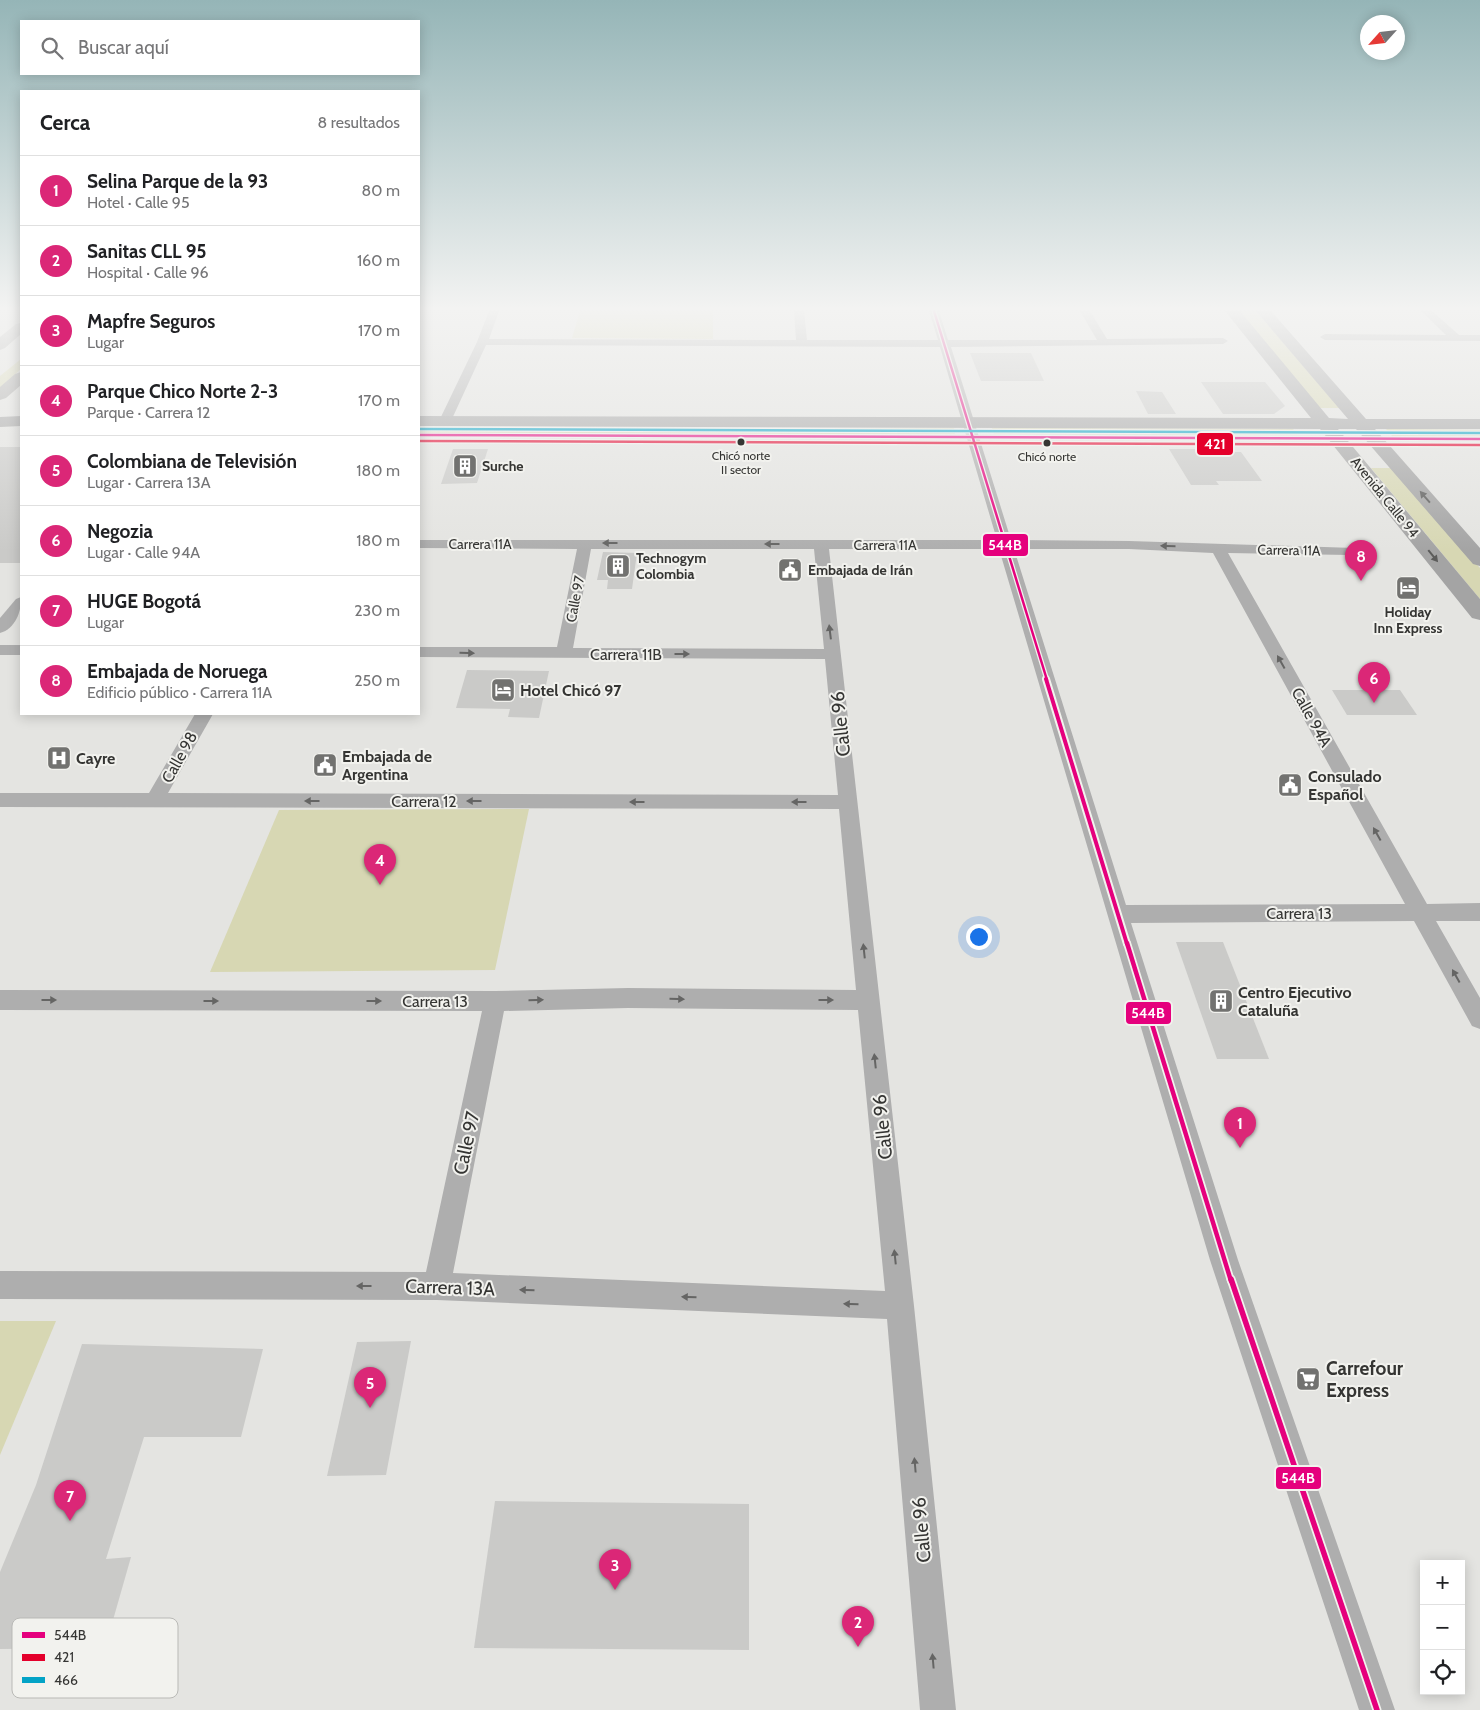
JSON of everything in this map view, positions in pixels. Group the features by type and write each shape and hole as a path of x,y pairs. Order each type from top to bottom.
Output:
{"main road":[{"name":"Avenida Calle 94","path":"1298,391 1480,613"},
{"name":"Avenida Calle 94","path":"1332,391 1476,552"},
{"path":"420,421 969,429 1330,430 1480,439"},
{"path":"0,422 20,422"},
{"path":"1367,431 1480,424"},
{"path":"420,435 969,429"},
{"path":"0,435 20,435"}],"street":[{"path":"445,421 459,391"},
{"path":"957,391 1224,1260 1377,1710"},
{"name":"Carrera 11A","path":"420,544 1129,545 1283,551 1350,551"},
{"name":"Calle 97","path":"564,654 585,544"},
{"name":"Calle 96","path":"821,544 900,1306 938,1710"},
{"name":"Calle 94A","path":"1217,547 1480,1019"},
{"path":"0,628 20,603"},
{"path":"0,650 20,650"},
{"name":"Carrera 11B","path":"420,652 833,654"},
{"name":"Calle 98","path":"155,800 203,715"},
{"name":"Carrera 12","path":"0,800 848,802"},
{"name":"Carrera 13","path":"1117,914 1480,912"},
{"name":"Carrera 13","path":"0,1000 496,1001 628,998 869,1000"},
{"name":"Calle 97","path":"437,1286 496,1001"},
{"name":"Carrera 13A","path":"0,1285 437,1286 900,1306"}],"green space":[{"path":"1304,391 1324,391 1339,408 1318,408"},
{"path":"420,428 954,428 955,434 420,433"},
{"path":"992,428 1293,429 1298,435 994,434"},
{"path":"1386,429 1480,430 1480,436 1392,436"},
{"path":"1371,468 1394,468 1480,568 1480,599"},
{"path":"529,809 495,970 210,972 279,810"},
{"path":"0,1321 56,1321 0,1455"}],"building":[{"path":"1136,391 1162,392 1176,414 1148,414"},
{"path":"1207,391 1272,391 1285,406 1274,414 1223,414"},
{"path":"0,447 20,447 20,563 0,563"},
{"name":"Surche","path":"453,449 488,449 477,483 441,484"},
{"path":"1169,449 1196,449 1198,452 1241,452 1262,481 1216,481 1219,485 1191,485"},
{"name":"Technogym Colombia","path":"603,552 637,553 632,589 607,589 608,580 597,580"},
{"name":"Hotel Chicó 97","path":"467,670 549,671 539,718 508,717 510,709 456,708"},
{"path":"1332,690 1400,690 1417,715 1347,715"},
{"name":"Centro Ejecutivo Cataluña","path":"1176,942 1223,942 1269,1059 1217,1059"},
{"path":"411,1341 386,1475 327,1476 357,1342"},
{"path":"82,1344 263,1349 241,1437 144,1437 106,1559 131,1557 114,1618 12,1618 12,1649 0,1649 0,1572 36,1485"},
{"path":"495,1501 749,1504 749,1650 474,1648"}],"transit line":[{"name":"544B","path":"958,391 1224,1260 1377,1710"},
{"name":"466","path":"420,429 1480,433"},
{"name":"544B","path":"420,435 1480,439"},
{"name":"421","path":"420,441 1480,445"}],"place":[{"name":"Chicó norte II sector","path":"741,442"},
{"name":"Chicó norte","path":"1047,443"},
{"name":"Surche","path":"465,466"},
{"name":"Technogym Colombia","path":"618,566"},
{"name":"Embajada de Irán","path":"790,570"},
{"name":"Embajada de Noruega","path":"1361,581"},
{"name":"Holiday Inn Express","path":"1408,588"},
{"name":"Hotel Chicó 97","path":"503,690"},
{"name":"Negozia","path":"1374,703"},
{"name":"Cayre","path":"59,758"},
{"name":"Embajada de Argentina","path":"325,765"},
{"name":"Consulado Español","path":"1290,785"},
{"name":"Parque Chico Norte 2-3","path":"380,885"},
{"name":"Centro Ejecutivo Cataluña","path":"1221,1001"},
{"name":"Selina Parque de la 93","path":"1240,1148"},
{"name":"Carrefour Express","path":"1308,1379"},
{"name":"Colombiana de Televisión","path":"370,1408"},
{"name":"HUGE Bogotá","path":"70,1521"},
{"name":"Mapfre Seguros","path":"615,1590"},
{"name":"Sanitas CLL 95","path":"858,1647"}]}
